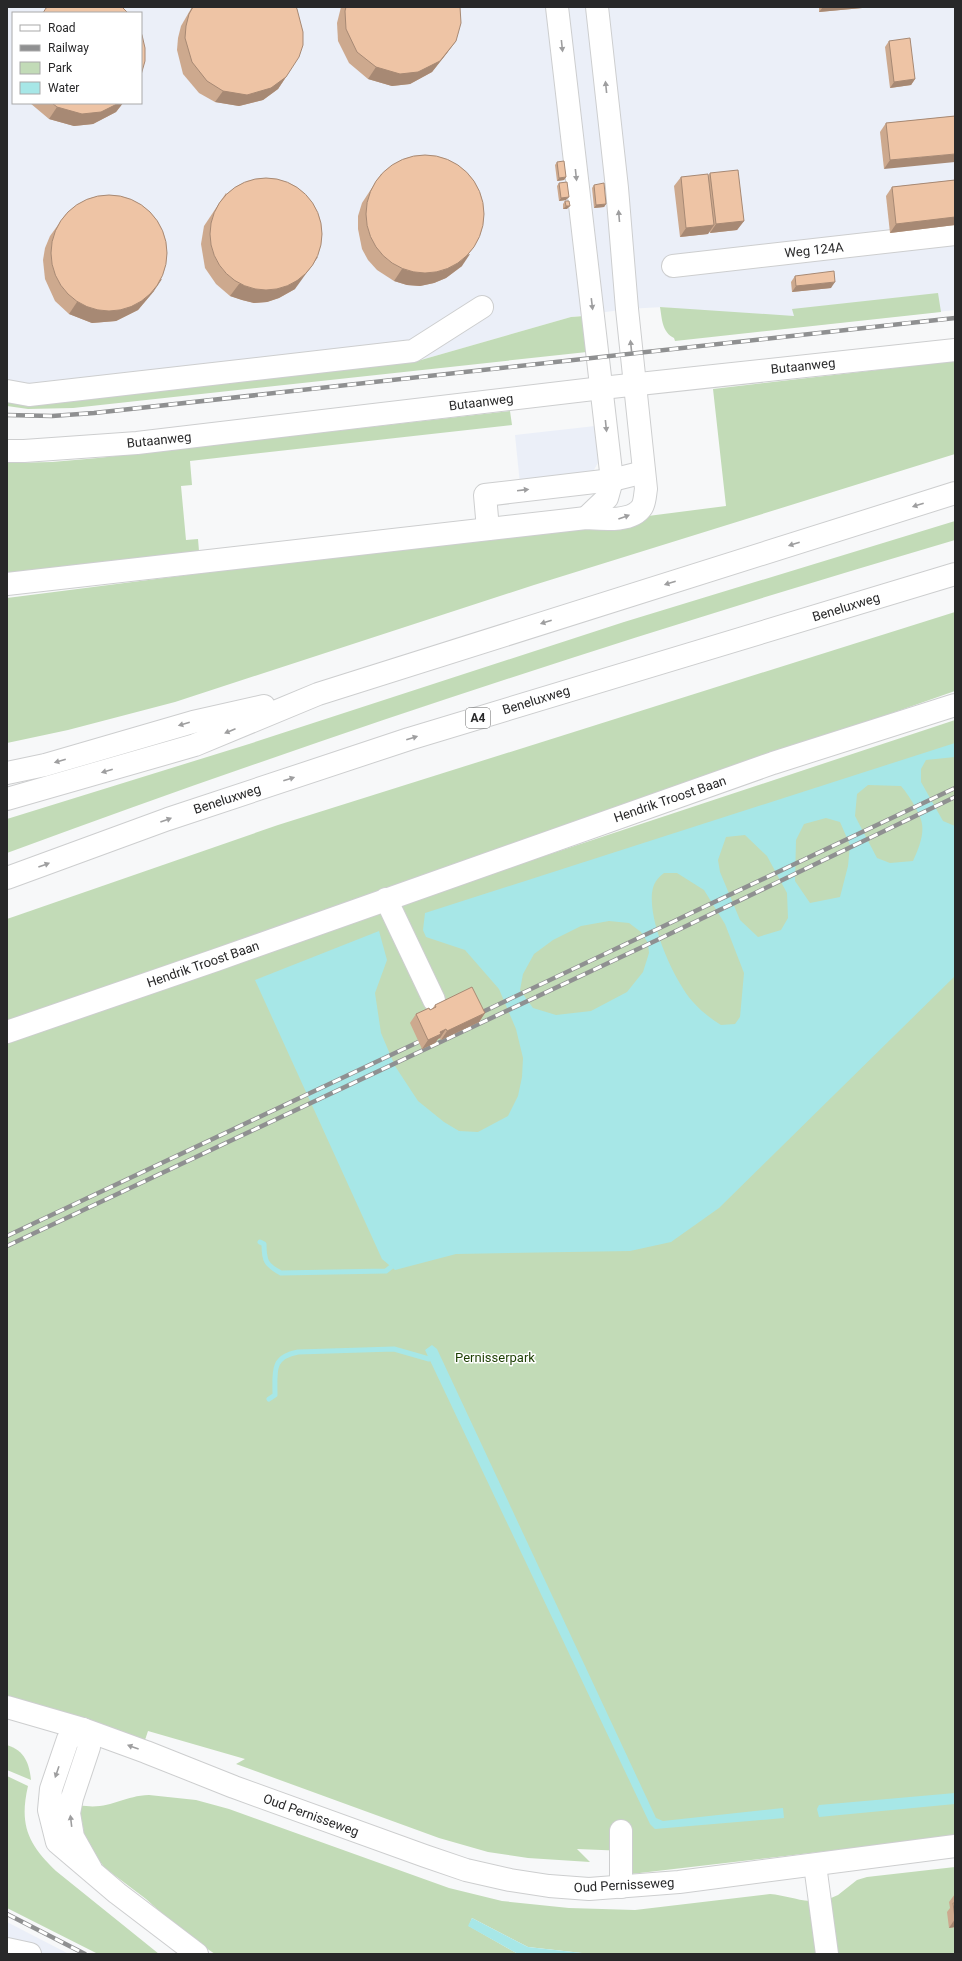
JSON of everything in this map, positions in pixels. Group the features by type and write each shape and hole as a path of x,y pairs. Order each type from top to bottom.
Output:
{"main road":[{"path":"557,7 578,199 612,480 607,498 586,518"},
{"path":"7,584 586,518 619,519 634,513 642,507 646,489 627,310 617,188 597,7"},
{"name":"Weg 124A","path":"673,266 955,234"},
{"path":"7,391 29,395 413,351 482,307"},
{"name":"Butaanweg","path":"7,451 137,443 635,384 955,350"},
{"path":"488,529 484,495 612,480 644,472"},
{"path":"7,773 45,765 193,722 318,694 955,493"},
{"name":"Beneluxweg","path":"7,878 168,819 409,738 955,574"},
{"path":"7,799 195,745 318,694"},
{"name":"Hendrik Troost Baan","path":"13,1030 216,960 773,763 955,705"},
{"path":"386,899 434,1000"},
{"name":"Oud Pernisseweg","path":"7,1707 80,1738"},
{"name":"Oud Pernisseweg","path":"7,1721 80,1738 234,1787 466,1870 510,1880 550,1886 589,1889 621,1888 815,1865 955,1846"},
{"path":"80,1738 51,1789 48,1810 57,1842 91,1869 117,1893 197,1954"},
{"path":"621,1831 621,1888"},
{"path":"815,1865 827,1954"},
{"path":"7,1949 30,1954"}],"shaded area":[{"path":"7,7 955,7 955,310 800,327 663,307 627,309 571,317 414,362 73,401 7,400"},
{"path":"595,426 599,461 591,475 520,484 515,435"},
{"path":"7,1922 69,1954 7,1954"}],"green space":[{"path":"938,293 941,312 675,341 665,329 660,307 794,316 792,309"},
{"path":"584,316 587,352 73,408 28,409 7,406 7,400 73,401 414,362 571,317"},
{"path":"955,361 955,454 534,585 175,702 68,730 7,743 7,598 726,506 713,389"},
{"path":"510,411 512,425 190,461 192,485 181,486 186,540 198,539 199,551 7,574 7,463 52,462 98,458"},
{"path":"955,521 955,540 716,612 478,689 360,728 124,810 7,853 7,819 249,744 624,622"},
{"path":"955,612 955,691 7,1022 7,919 278,825"},
{"name":"Pernisserpark","path":"955,720 955,1836 631,1874 626,1851 577,1849 590,1862 528,1858 488,1852 439,1838 236,1764 245,1759 148,1731 143,1746 7,1699 7,1042 378,911"},
{"path":"7,1745 18,1751 25,1758 29,1768 31,1780 7,1770"},
{"path":"7,1776 28,1786 25,1800 25,1812 28,1833 32,1843 46,1861 56,1871 159,1954 98,1954 7,1908"},
{"path":"149,1795 196,1800 229,1809 449,1888 502,1901 569,1908 635,1910 770,1894 810,1901 821,1954 591,1954 528,1947 472,1918 469,1926 518,1954 215,1954 185,1934 146,1899 105,1868 93,1853 85,1838 79,1805 107,1805 130,1798"},
{"path":"955,1867 955,1954 832,1954 824,1901 838,1895 857,1880 867,1877"}],"water":[{"path":"955,743 955,757 926,760 921,769 921,782 943,821 955,826 955,976 719,1208 671,1242 630,1251 456,1254 395,1270 382,1259 255,980 379,931 387,960 375,993 381,1033 395,1066 418,1101 444,1122 459,1131 478,1132 508,1116 518,1096 522,1077 523,1058 516,1029 499,989 465,950 426,937 423,930 425,913","holes":["868,785 901,786 917,810 922,824 919,848 913,861 890,863 877,858 855,816 857,794","826,818 840,822 850,845 848,866 840,897 810,903 795,881 796,840 804,824","745,835 767,856 787,893 788,918 781,930 758,937 740,920 720,872 718,860 726,837","664,873 677,873 704,890 725,924 744,973 740,1017 735,1024 721,1025 699,1009 685,992 670,965 658,935 652,905 654,884","609,921 629,923 641,932 648,943 649,953 643,972 627,992 591,1011 556,1015 533,1008 520,990 523,974 534,954 553,940 581,926"]},
{"path":"432,1345 437,1349 656,1818 663,1821 783,1808 784,1818 655,1829 650,1824 425,1350"},
{"path":"955,1793 955,1804 819,1817 817,1809 819,1805"},
{"path":"472,1918 528,1947 591,1954 518,1954 468,1926"}],"building":[{"path":"122,7 127,12 44,12 46,8"},
{"path":"193,7 296,7 303,32 303,45 299,57 286,77 271,88 247,95 223,91 207,81 192,62 185,38 189,14"},
{"path":"346,7 460,7 461,23 456,41 440,61 418,72 400,74 376,67 357,52 346,29"},
{"path":"142,35 145,48 145,61 142,72"},
{"path":"910,38 915,79 894,82 889,41"},
{"path":"53,104 117,104 101,112 82,114 57,107"},
{"path":"955,116 955,154 890,160 886,123"},
{"path":"425,155 448,159 467,172 480,191 484,214 480,237 467,256 448,269 425,273 402,269 383,256 370,237 366,214 370,191 383,172 402,159"},
{"path":"564,161 566,177 559,178 557,162"},
{"path":"738,170 744,221 716,224 710,173"},
{"path":"708,174 714,225 686,228 681,177"},
{"path":"266,178 288,182 306,194 318,212 322,234 318,256 306,274 288,286 266,290 244,286 226,274 214,256 210,234 214,212 226,194 244,182"},
{"path":"955,180 955,217 896,224 892,187"},
{"path":"567,182 569,197 561,198 559,183"},
{"path":"604,183 606,204 596,205 594,185"},
{"path":"109,195 120,196 131,200 150,212 162,231 166,242 166,264 162,275 150,294 131,306 120,310 109,311 98,310 87,306 68,294 56,275 52,264 51,253 52,242 56,231 68,212 87,200 98,196"},
{"path":"565,201 569,201 570,206 566,206"},
{"path":"834,271 835,282 796,286 795,276"},
{"path":"472,987 485,1013 447,1031 446,1029 440,1032 441,1034 428,1040 416,1014 429,1008 430,1010 436,1007 435,1005"},
{"path":"953,1903 955,1903 955,1919"}],"waterway":[{"path":"260,1242 264,1244 265,1259 269,1265 281,1273 386,1271 391,1267"},
{"path":"269,1399 275,1395 276,1367 279,1362 289,1354 298,1352 394,1349 429,1359"}],"railway":[{"path":"7,415 52,416 94,413 955,318"},
{"path":"474,1016 955,788"},
{"path":"7,1246 655,941 955,797"},
{"path":"7,1236 429,1037"},
{"path":"7,1914 85,1954"}]}
